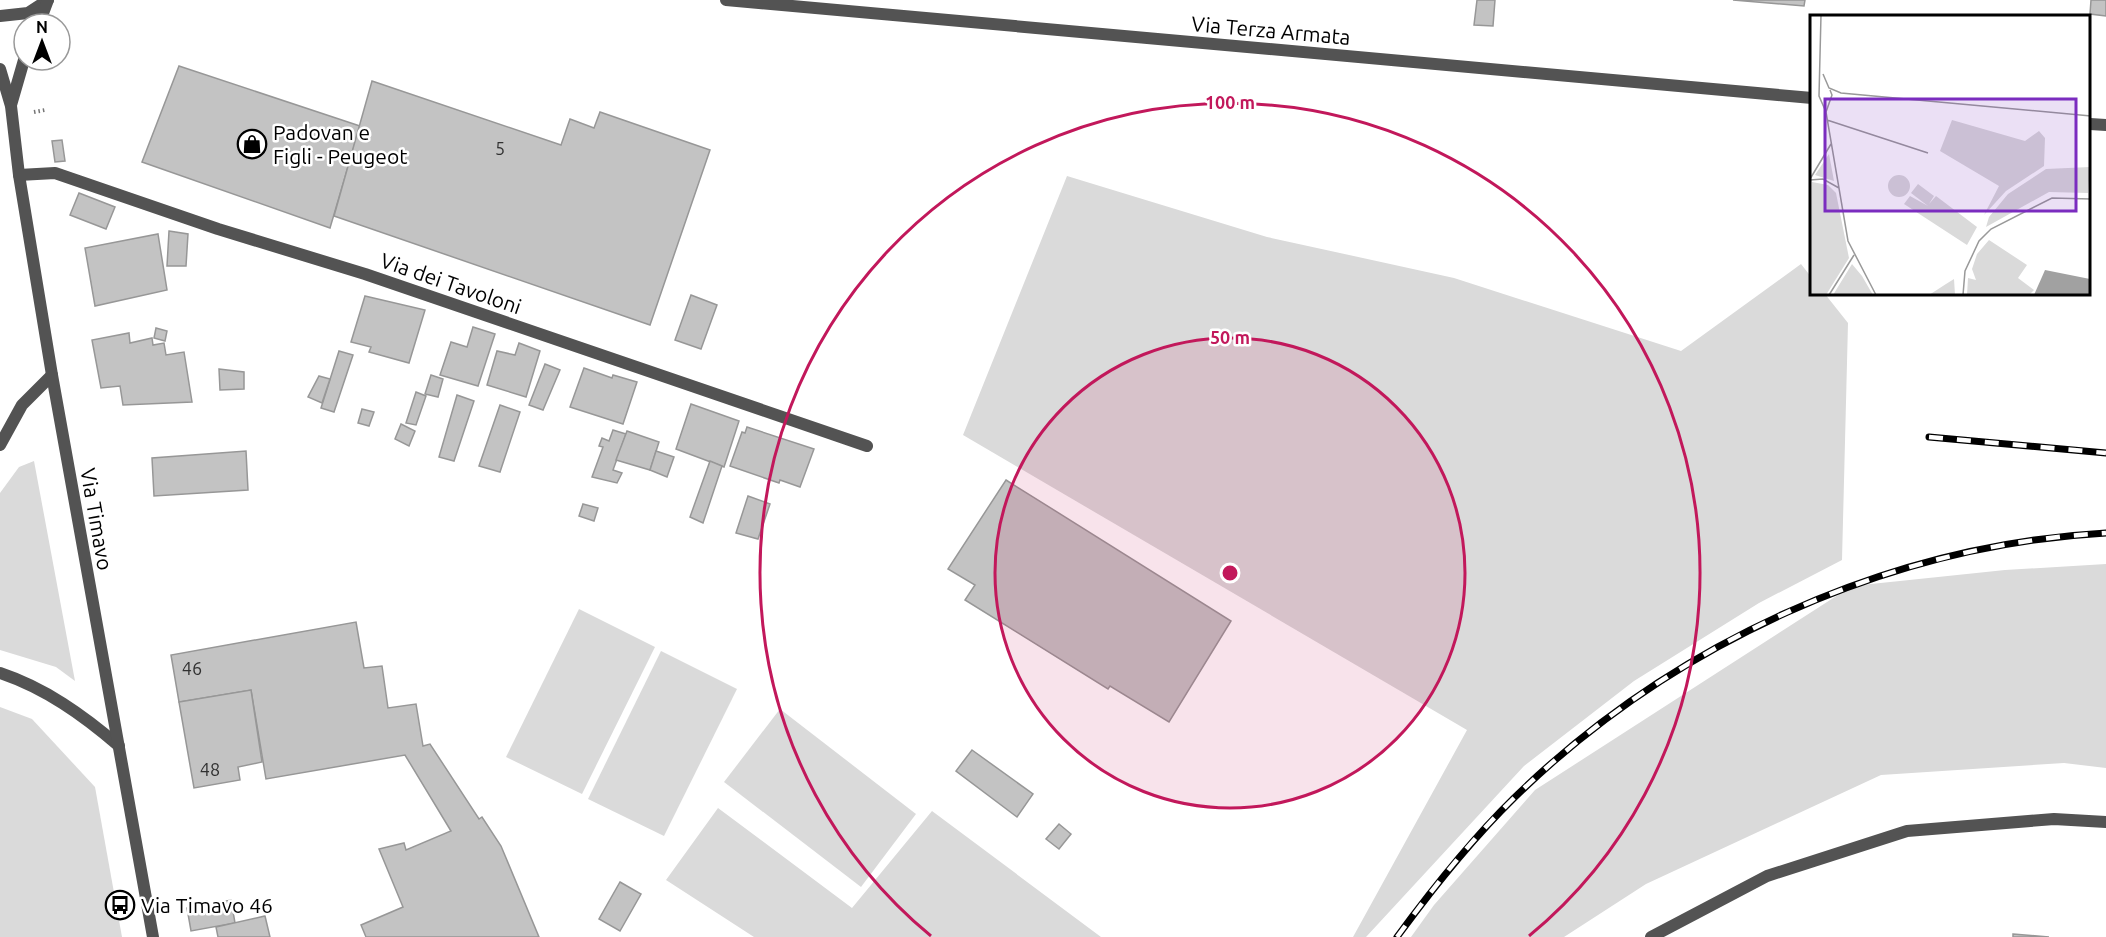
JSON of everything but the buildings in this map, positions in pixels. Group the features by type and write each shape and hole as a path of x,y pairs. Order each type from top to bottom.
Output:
{"street":[{"path":"0,16 28,13 48,0"},
{"name":"Via Terza Armata","path":"726,0 1810,98"},
{"name":"Via Timavo","path":"0,69 11,106 19,176 52,375 153,937"},
{"name":"Via Timavo","path":"11,106 21,72"},
{"path":"2091,124 2106,125"},
{"name":"Via dei Tavoloni","path":"19,176 55,173 219,229 376,278 867,446"},
{"path":"0,445 22,405 52,375"},
{"path":"0,673 28,683 88,719 119,746"},
{"path":"1651,937 1767,876 1907,831 2054,819 2106,822"}],"shaded area":[{"path":"1067,176 1267,237 1454,278 1681,351 1801,264 1810,275 1810,296 1827,296 1848,323 1842,560 1759,603 1634,681 1524,766 1366,937 1353,937 1467,730 963,435"},
{"path":"34,461 75,681 56,667 0,650 0,493 19,467"},
{"path":"2106,564 2106,768 2064,763 1881,775 1646,884 1564,937 1411,937 1434,905 1535,790 1852,586 2005,570"},
{"path":"579,609 655,647 582,794 506,757"},
{"path":"661,651 737,689 664,836 588,799"},
{"path":"0,707 32,719 95,787 122,937 0,937"},
{"path":"780,709 916,814 861,887 724,782"},
{"path":"718,808 852,908 932,811 1101,937 754,937 666,880"}],"railway":[{"path":"1929,437 2106,453"},
{"path":"1397,937 1452,865 1514,798 1575,743 1642,694 1712,650 1786,613 1864,582 1943,558 2024,542 2106,533"}],"place":[{"name":"Padovan e Figli - Peugeot","path":"252,144"},
{"name":"Via Timavo 46","path":"120,905"}]}
